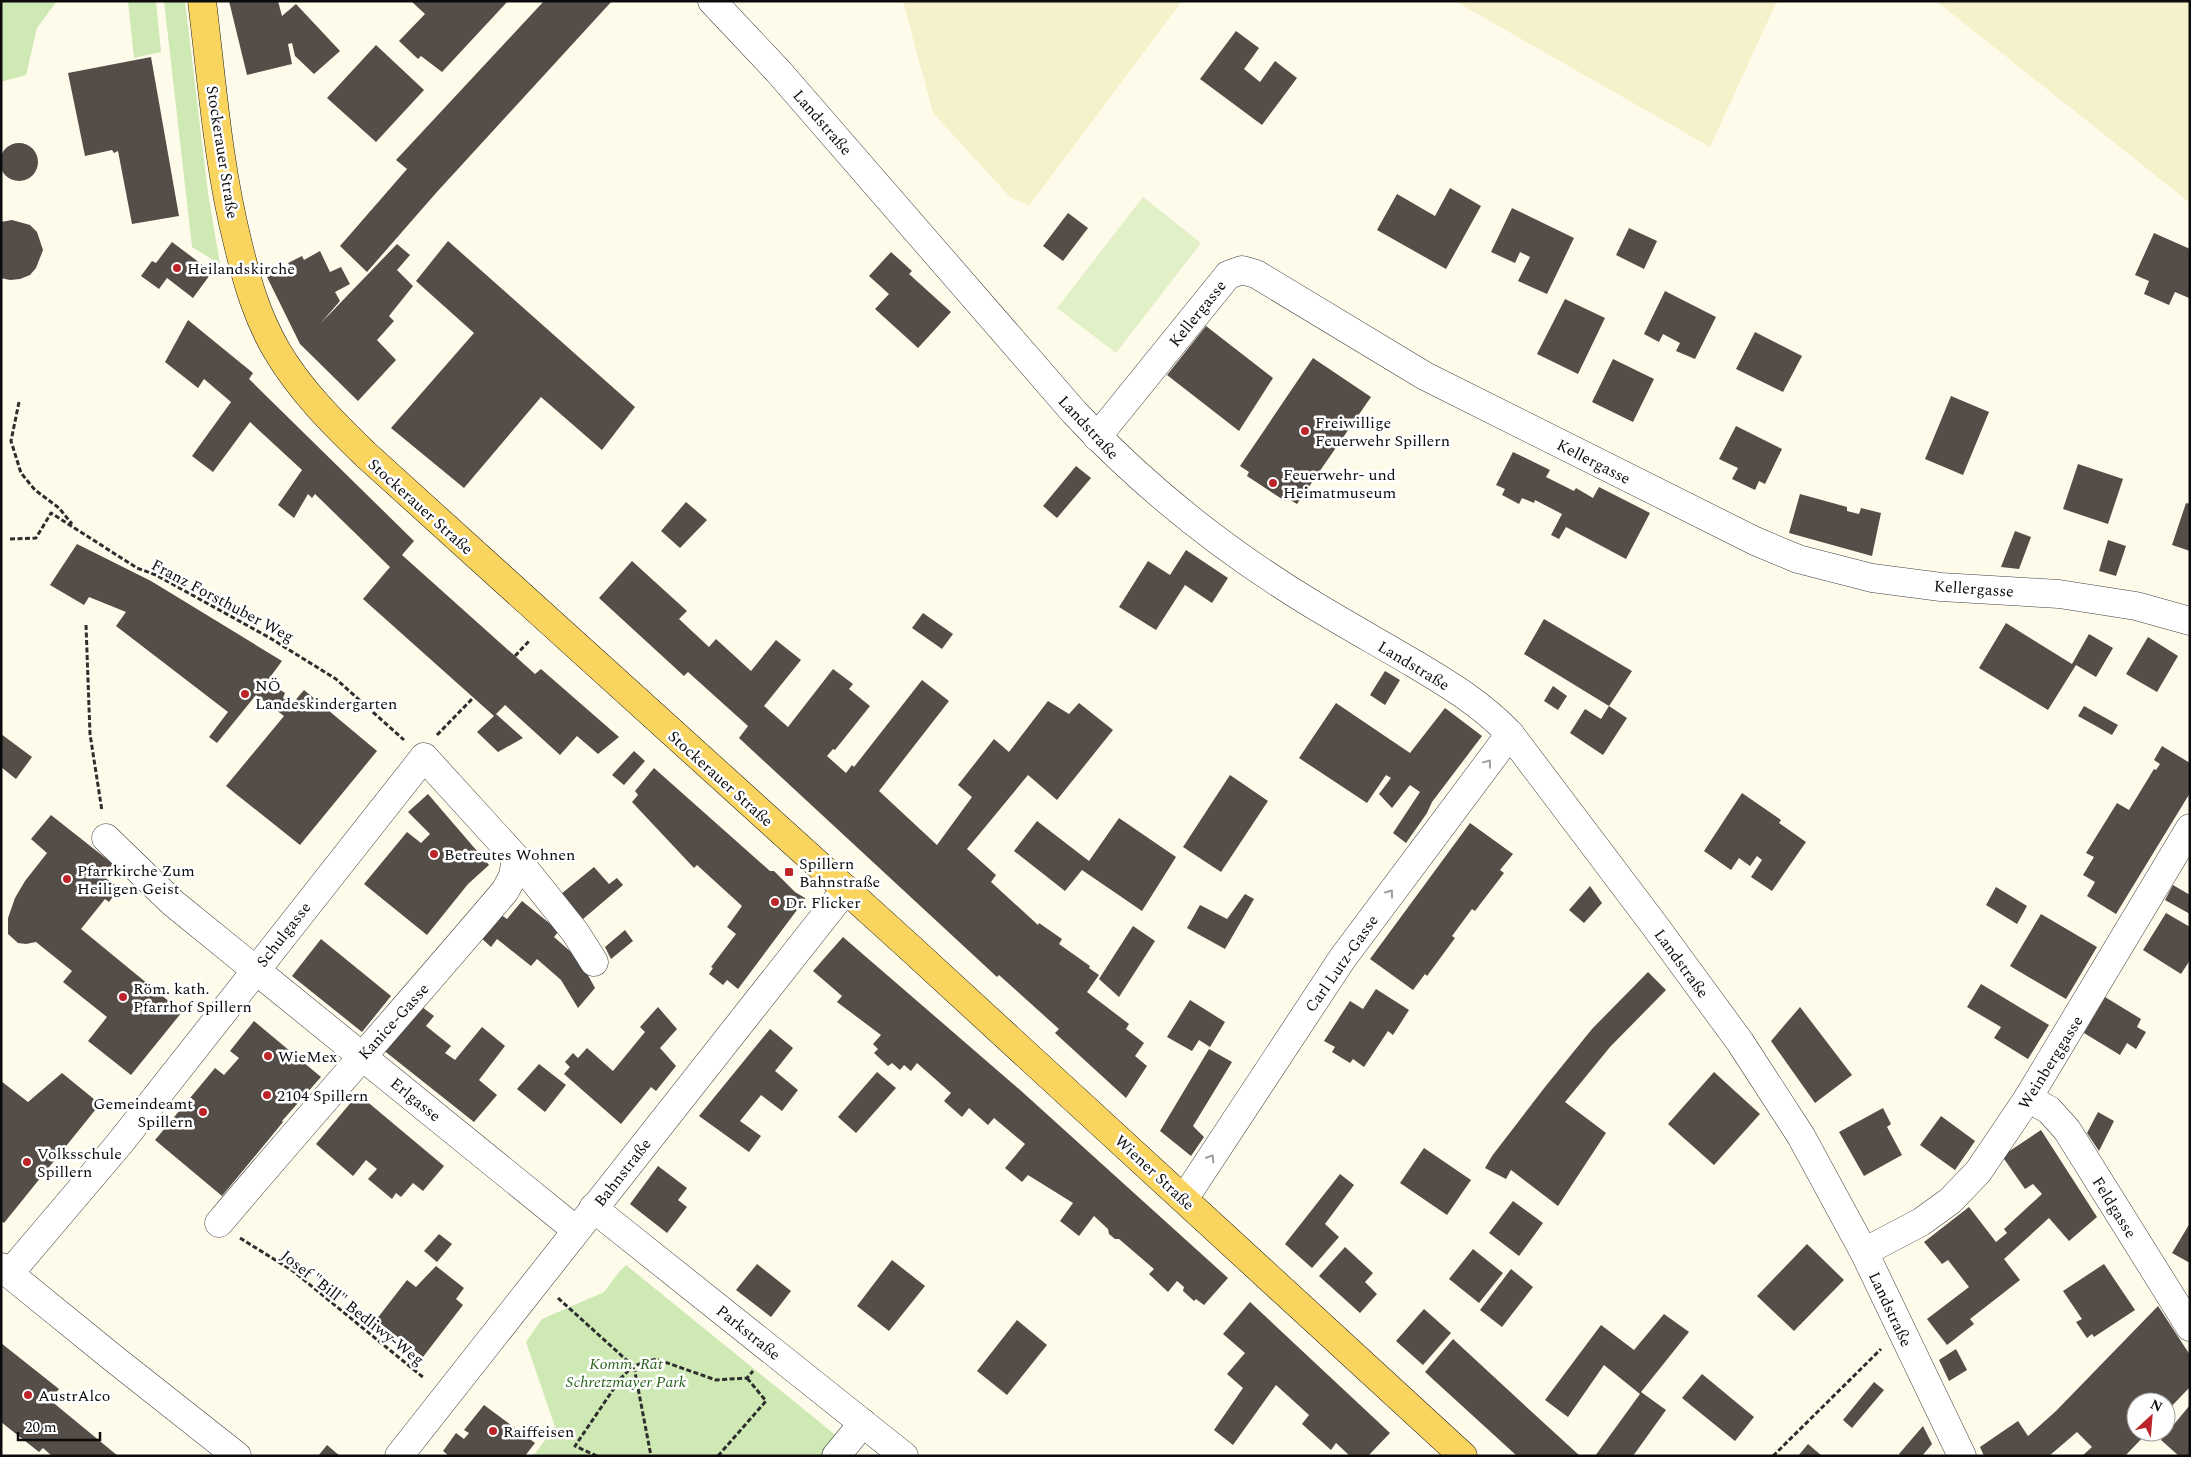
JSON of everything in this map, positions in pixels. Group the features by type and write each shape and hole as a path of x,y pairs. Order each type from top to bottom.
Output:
{"main road":[{"name":"Stockerauer Straße","path":"202,1 229,209 250,292 261,320 277,351 303,389 364,454 846,889"},
{"name":"Wiener Straße","path":"846,889 1463,1456"}],"street":[{"name":"Landstraße","path":"712,1 778,71 1098,437 1147,485 1230,550 1310,603 1456,689 1482,707 1510,734 1740,1042 1801,1136 1864,1252 1962,1456"},
{"name":"Kellergasse","path":"1098,437 1228,275 1242,270 1256,274 1425,376 1755,541 1798,559 1872,578 1941,587 2059,594 2136,606 2190,621"},
{"name":"Carl Lutz-Gasse","path":"1184,1199 1342,959 1510,734"},
{"path":"420,746 516,858 576,932 594,962"},
{"name":"Schulgasse","path":"5,1271 132,1128 298,915 420,746"},
{"name":"Weinberggasse","path":"1864,1252 1921,1222 1950,1201 1978,1172 2028,1098 2190,828"},
{"name":"Erlgasse","path":"106,838 173,903 576,1230"},
{"name":"Kanice-Gasse","path":"218,1223 362,1055 420,992 504,892 513,876 516,858"},
{"name":"Bahnstraße","path":"403,1454 593,1208 846,889"},
{"name":"Feldgasse","path":"2028,1098 2049,1110 2067,1130 2190,1327"},
{"name":"Parkstraße","path":"593,1208 904,1456"},
{"path":"5,1271 237,1456"},
{"path":"836,1456 863,1423"}],"path":[{"path":"19,402 11,441 21,472 34,490 59,508 74,526"},
{"name":"Franz Forsthuber Weg","path":"10,539 36,538 51,513 137,568 156,575 261,633 336,679 420,746"},
{"path":"86,625 90,734 106,838"},
{"path":"420,746 473,698"},
{"name":"Josef \"Bill\" Bedliwy-Weg","path":"218,1223 292,1271 446,1396"},
{"path":"563,1303 634,1366 651,1456"},
{"path":"1773,1456 1882,1349 1903,1334"},
{"path":"597,1456 575,1446 621,1378 634,1366 656,1359 716,1380 747,1378 771,1349"},
{"path":"718,1456 766,1401 747,1378"}],"shaded area":[{"path":"903,1 1182,1 1029,206 1010,197 933,113"},
{"path":"1455,1 1777,1 1710,147"},
{"path":"1936,1 2190,1 2190,203 2130,155"}],"green space":[{"path":"1,1 57,1 37,28 26,75 1,82"},
{"path":"128,1 156,1 161,52 134,58"},
{"path":"164,1 185,1 208,193 220,264 192,247"},
{"path":"1143,197 1201,243 1116,353 1057,308"},
{"name":"Komm. Rat Schretzmayer Park","path":"626,1265 839,1438 823,1456 533,1456 555,1427 526,1342 542,1319 604,1292"}],"building":[{"path":"229,1 278,1 282,16 296,4 340,51 314,74 295,56 292,43 288,44 292,64 247,75"},
{"path":"411,1 508,1 442,72 421,56 418,59 399,41 425,14"},
{"path":"544,1 612,1 436,193 367,272 340,246 407,169 396,160"},
{"path":"1236,31 1259,48 1244,69 1260,82 1275,61 1297,78 1262,125 1200,79"},
{"path":"376,45 424,90 376,142 327,98"},
{"path":"151,57 179,216 132,224 118,151 114,153 112,150 85,156 68,73"},
{"path":"19,143 33,148 38,162 33,176 19,181 5,176 0,162 5,148"},
{"path":"1450,188 1481,206 1446,269 1377,230 1397,194 1435,216"},
{"path":"1512,208 1574,238 1547,294 1518,281 1530,257 1520,252 1515,263 1491,252"},
{"path":"1068,213 1088,228 1063,261 1043,246"},
{"path":"12,220 30,225 37,232 43,250 36,268 30,275 10,280 1,278 1,222"},
{"path":"1629,228 1657,241 1644,269 1616,255"},
{"path":"2154,233 2190,249 2189,298 2175,292 2169,305 2144,294 2149,281 2135,275"},
{"path":"448,241 635,407 602,450 541,397 464,488 391,428 474,333 416,281"},
{"name":"Heilandskirche","path":"172,242 212,272 193,298 167,278 159,289 141,276 152,261 156,263"},
{"path":"397,244 410,255 397,270 413,286 389,316 394,321 377,340 396,360 358,401 300,344 267,277 290,266 288,263 302,256 304,260 320,251 330,272 341,267 350,284 335,292 340,301 320,324"},
{"path":"891,252 912,271 909,274 951,312 918,348 875,309 889,294 869,276"},
{"path":"1665,291 1716,317 1695,359 1676,351 1680,343 1663,334 1659,342 1644,334"},
{"path":"1565,299 1605,318 1578,374 1537,354"},
{"path":"188,320 253,373 249,379 414,541 402,555 535,674 541,669 619,737 598,754 577,736 560,755 505,705 496,714 523,738 498,752 477,732 494,716 363,599 390,567 315,494 312,498 308,494 294,518 278,505 302,470 250,422 213,472 192,456 231,402 204,379 198,388 165,362"},
{"path":"1206,326 1273,378 1239,431 1167,375"},
{"path":"1755,332 1802,356 1783,392 1736,369"},
{"name":"Freiwillige Feuerwehr Spillern","path":"1313,358 1371,397 1297,504 1287,498 1285,501 1247,476 1249,472 1240,466"},
{"path":"1613,359 1654,379 1633,422 1592,402"},
{"path":"1951,396 1989,412 1963,475 1925,459"},
{"path":"1736,426 1782,449 1765,484 1759,481 1755,490 1732,479 1738,468 1719,459"},
{"path":"1513,452 1550,470 1546,477 1574,491 1576,488 1593,498 1599,487 1650,513 1626,559 1566,527 1559,539 1551,535 1562,514 1535,500 1534,503 1522,498 1519,504 1502,495 1505,489 1496,485"},
{"path":"2078,464 2123,479 2108,524 2063,509"},
{"path":"1076,466 1091,478 1057,518 1043,506"},
{"path":"1800,494 1847,507 1847,511 1859,514 1861,508 1881,513 1872,556 1789,533"},
{"path":"686,502 707,520 680,548 661,531"},
{"path":"2186,503 2190,504 2190,551 2172,545"},
{"path":"2015,531 2031,537 2019,569 2001,567"},
{"path":"2108,540 2126,546 2116,576 2099,571"},
{"name":"NÖ Landeskindergarten","path":"77,544 151,581 282,661 265,684 274,690 276,687 285,693 283,698 292,704 304,690 377,751 300,845 226,786 284,716 256,695 217,743 209,737 228,712 116,626 126,612 89,597 84,605 50,585"},
{"path":"1186,550 1228,578 1212,603 1185,585 1156,630 1119,607 1148,561 1170,575"},
{"path":"632,561 687,611 679,619 709,647 716,639 751,671 776,640 801,660 764,706 788,727 833,669 853,684 849,689 870,706 835,750 833,749 827,756 846,773 852,765 854,767 922,680 949,701 879,791 937,845 972,797 958,785 994,739 1009,752 1048,701 1069,714 1079,703 1113,730 1057,800 1028,775 967,849 996,875 991,882 1038,925 1039,923 1062,939 1059,944 1090,966 1089,968 1099,975 1087,992 1129,1024 1126,1029 1144,1043 1135,1056 1147,1066 1126,1098 1055,1033 1059,1029 999,975 997,977 739,738 748,726 688,672 684,676 599,598"},
{"path":"923,613 953,634 942,649 912,628"},
{"path":"1544,619 1632,671 1609,706 1524,654"},
{"path":"2006,623 2072,664 2089,634 2113,648 2096,677 2076,665 2048,710 1979,668"},
{"path":"2148,637 2178,656 2157,692 2126,674"},
{"path":"1385,671 1400,680 1385,705 1370,695"},
{"path":"1553,686 1567,696 1558,710 1544,701"},
{"path":"1336,703 1410,753 1445,708 1482,736 1432,802 1427,813 1406,843 1393,833 1420,792 1410,785 1392,808 1379,794 1391,778 1386,775 1367,803 1299,758"},
{"path":"1609,706 1627,718 1603,755 1570,733 1585,709 1601,719"},
{"path":"2084,706 2118,725 2112,735 2078,716"},
{"path":"1,734 32,757 16,779 1,767"},
{"path":"2162,746 2190,763 2190,793 2116,914 2087,896 2095,882 2083,875 2094,857 2086,853 2117,803 2129,810 2154,769 2156,770 2160,764 2154,760"},
{"path":"634,751 645,761 624,785 612,775"},
{"path":"654,768 770,871 774,871 795,892 805,898 805,906 797,910 738,989 727,980 723,985 709,974 713,968 711,967 736,934 727,927 742,906 697,865 694,868 632,802 638,795 635,791"},
{"path":"1230,775 1268,801 1221,872 1183,847"},
{"path":"1742,793 1781,820 1779,823 1806,842 1772,891 1751,877 1762,860 1757,856 1750,866 1739,858 1731,870 1704,851"},
{"name":"Betreutes Wohnen","path":"428,794 489,865 468,884 427,935 364,884 407,832 421,843 430,834 408,812"},
{"path":"51,815 113,864 104,877 119,888 109,902 105,899 81,929 182,1012 131,1075 88,1041 107,1017 63,982 72,971 36,942 18,943 8,934 8,918 15,898 25,881 47,853 31,839"},
{"path":"1119,818 1176,857 1142,911 1082,870 1065,891 1014,851 1037,821 1089,861"},
{"path":"1470,823 1513,854 1500,870 1504,873 1475,911 1472,909 1452,936 1455,938 1427,976 1425,974 1413,990 1370,959"},
{"path":"594,867 609,884 617,878 623,885 583,919 561,894"},
{"path":"2173,885 2190,895 2190,914 2165,900"},
{"path":"1590,886 1602,903 1584,923 1569,910"},
{"path":"1996,887 2027,906 2017,924 1986,905"},
{"path":"1245,894 1254,899 1225,949 1187,928 1200,905 1227,919"},
{"path":"522,901 559,931 554,937 579,959 595,988 578,1008 561,980 537,959 531,966 497,939 491,947 478,935 497,912 507,919"},
{"path":"2166,913 2190,927 2190,960 2181,974 2143,950"},
{"path":"2041,914 2097,947 2066,999 2010,966"},
{"path":"1133,926 1155,941 1119,997 1099,979"},
{"path":"625,930 633,941 611,959 605,947"},
{"path":"843,937 1019,1089 1228,1278 1204,1305 1196,1299 1194,1301 1183,1291 1184,1287 1177,1281 1168,1292 1149,1274 1154,1269 1119,1239 1115,1239 1109,1234 1108,1229 1094,1216 1079,1236 1060,1221 1073,1203 1028,1175 1022,1182 1005,1168 1025,1144 994,1118 988,1125 969,1108 962,1117 944,1101 951,1093 917,1063 911,1071 904,1065 900,1070 892,1063 888,1066 874,1053 878,1049 873,1044 881,1035 837,1002 842,996 813,971"},
{"path":"321,939 391,996 362,1032 292,976"},
{"path":"1648,972 1666,990 1610,1047 1565,1102 1606,1133 1558,1206 1511,1170 1506,1179 1485,1168 1492,1156 1545,1087 1592,1029"},
{"path":"1981,984 2049,1025 2028,1059 1994,1038 2001,1027 1967,1007"},
{"path":"1376,989 1409,1010 1393,1035 1388,1031 1364,1067 1353,1059 1350,1063 1332,1052 1335,1047 1324,1041 1350,1001 1363,1009"},
{"path":"2105,997 2141,1019 2137,1027 2146,1032 2136,1049 2127,1043 2120,1055 2084,1033"},
{"path":"1190,1000 1225,1022 1210,1047 1199,1040 1192,1051 1167,1037"},
{"path":"418,1004 434,1016 426,1026 451,1046 445,1053 455,1060 482,1027 505,1046 479,1080 497,1095 474,1122 382,1049"},
{"path":"658,1007 677,1029 660,1048 676,1066 656,1091 651,1087 621,1124 564,1074 570,1067 565,1062 573,1053 578,1058 587,1048 613,1071 645,1032 640,1027"},
{"path":"1800,1007 1852,1075 1815,1103 1771,1041"},
{"path":"254,1021 321,1077 282,1121 222,1196 155,1140 215,1068 224,1075 239,1058 230,1051"},
{"path":"770,1029 793,1048 775,1071 798,1090 782,1111 761,1095 740,1121 761,1136 749,1152 699,1116"},
{"path":"1209,1049 1232,1062 1193,1126 1204,1137 1191,1156 1160,1131"},
{"path":"539,1064 566,1085 545,1112 517,1089"},
{"path":"877,1072 896,1088 856,1133 838,1117"},
{"path":"1714,1072 1760,1114 1714,1165 1668,1124"},
{"name":"Volksschule Spillern","path":"62,1073 100,1104 4,1223 1,1221 1,1081 28,1102"},
{"path":"358,1094 444,1166 423,1191 413,1183 401,1197 396,1193 392,1199 368,1179 377,1169 366,1160 353,1176 316,1144"},
{"path":"1883,1108 1891,1124 1887,1127 1902,1155 1864,1176 1839,1132"},
{"path":"2098,1112 2114,1121 2099,1151 2087,1133"},
{"path":"1941,1116 1975,1141 1955,1170 1920,1145"},
{"path":"2041,1130 2097,1217 2069,1241 2049,1218 2004,1259 2020,1280 1970,1319 1974,1324 1947,1345 1927,1319 1969,1287 1948,1260 1942,1264 1924,1242 1969,1207 1996,1242 2007,1233 2004,1229 2042,1194 2033,1184 2025,1189 2002,1156"},
{"path":"1424,1148 1471,1180 1447,1215 1400,1183"},
{"path":"658,1166 687,1188 678,1200 687,1207 667,1233 630,1204"},
{"path":"1340,1174 1354,1185 1325,1224 1339,1237 1312,1268 1285,1244"},
{"path":"1513,1201 1543,1223 1519,1256 1489,1233"},
{"path":"2190,1223 2190,1263 2172,1253"},
{"path":"439,1234 452,1244 437,1262 424,1251"},
{"path":"1807,1244 1844,1280 1794,1331 1757,1296"},
{"path":"1345,1247 1373,1273 1365,1282 1377,1294 1360,1313 1319,1276"},
{"path":"1473,1249 1503,1273 1479,1303 1449,1279"},
{"path":"892,1260 925,1286 889,1331 857,1306"},
{"path":"757,1264 791,1291 771,1317 736,1290"},
{"path":"2104,1264 2135,1310 2094,1337 2092,1334 2087,1338 2076,1322 2082,1319 2063,1291"},
{"path":"436,1266 464,1288 456,1299 463,1305 423,1357 376,1320 407,1280 416,1287"},
{"path":"1511,1269 1533,1287 1502,1327 1480,1310"},
{"path":"1250,1302 1390,1433 1368,1456 1350,1456 1336,1443 1331,1450 1302,1424 1309,1415 1276,1385 1233,1445 1214,1430 1243,1388 1227,1374 1245,1353 1223,1334"},
{"path":"2158,1306 2190,1355 2190,1387 2176,1402 2176,1392 2126,1392 2126,1442 2138,1442 2125,1456 2082,1456 2092,1447 2077,1432 2049,1456 1984,1456 1980,1447 2018,1421 2028,1436 2056,1411"},
{"path":"1424,1309 1451,1333 1423,1365 1396,1341"},
{"path":"1664,1314 1689,1332 1641,1392 1666,1410 1633,1456 1595,1456 1640,1394 1604,1365 1568,1417 1545,1400 1601,1325 1634,1350"},
{"path":"1017,1320 1047,1345 1007,1395 977,1371"},
{"path":"1453,1339 1580,1456 1517,1456 1425,1372"},
{"name":"AustrAlco","path":"1,1343 59,1389 50,1400 118,1456 52,1456 43,1448 39,1452 1,1422"},
{"path":"1956,1349 1967,1370 1949,1381 1939,1360"},
{"path":"1702,1374 1754,1417 1735,1441 1682,1398"},
{"path":"1874,1382 1884,1390 1852,1428 1843,1420"},
{"name":"Raiffeisen","path":"484,1405 535,1443 525,1456 449,1456 443,1451 456,1433 464,1439 469,1433 464,1430"},
{"path":"2190,1405 2190,1456 2179,1456 2163,1442 2176,1442 2176,1422"},
{"path":"1923,1426 1932,1444 1922,1456 1901,1456 1899,1454"},
{"path":"1808,1444 1822,1456 1798,1456"},
{"path":"327,1445 340,1456 318,1456"}],"place":[{"name":"Heilandskirche","path":"177,268"},
{"name":"Freiwillige Feuerwehr Spillern","path":"1305,431"},
{"name":"Feuerwehr- und Heimatmuseum","path":"1273,483"},
{"name":"NÖ Landeskindergarten","path":"245,694"},
{"name":"Betreutes Wohnen","path":"434,854"},
{"name":"Spillern Bahnstraße","path":"789,872"},
{"name":"Pfarrkirche Zum Heiligen Geist","path":"67,879"},
{"name":"Dr. Flicker","path":"775,902"},
{"name":"Röm. kath. Pfarrhof Spillern","path":"123,997"},
{"name":"WieMex","path":"268,1056"},
{"name":"2104 Spillern","path":"267,1095"},
{"name":"Gemeindeamt Spillern","path":"203,1112"},
{"name":"Volksschule Spillern","path":"27,1162"},
{"name":"AustrAlco","path":"28,1395"},
{"name":"Raiffeisen","path":"493,1431"}]}
